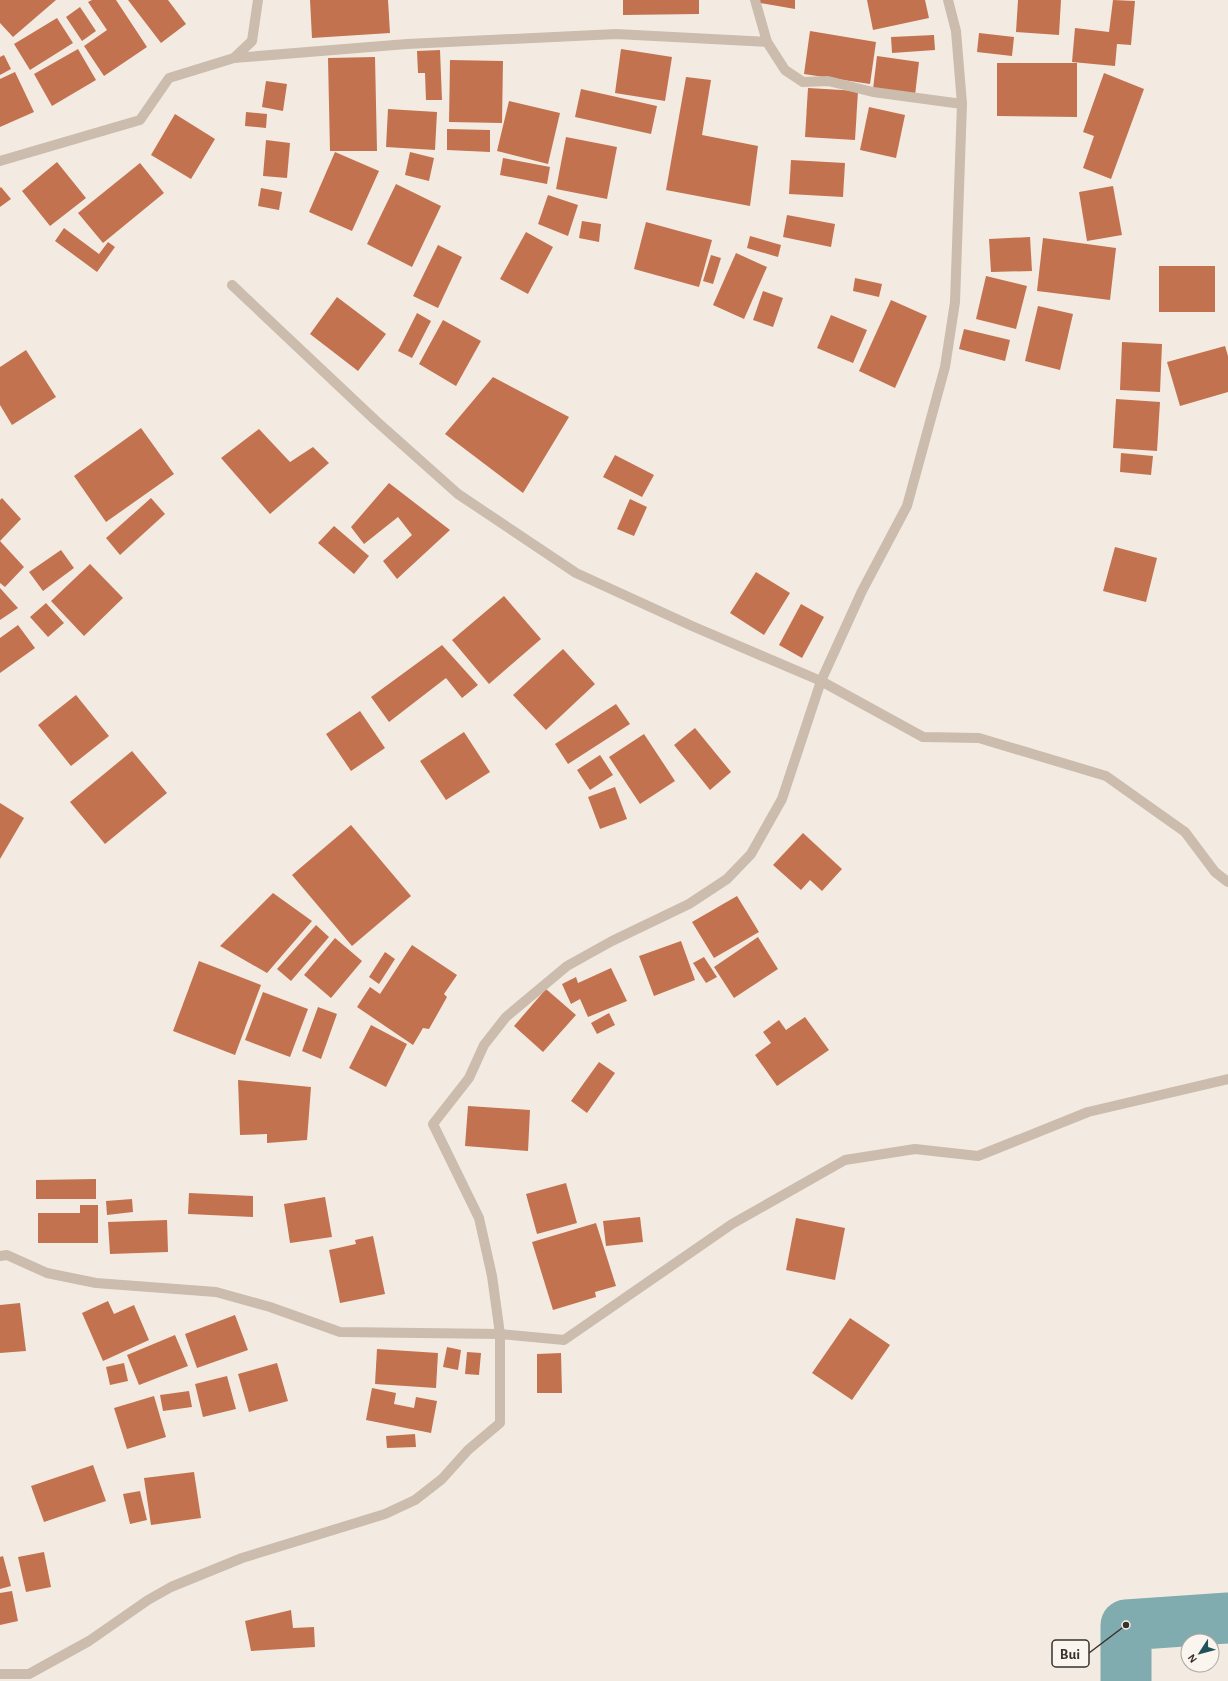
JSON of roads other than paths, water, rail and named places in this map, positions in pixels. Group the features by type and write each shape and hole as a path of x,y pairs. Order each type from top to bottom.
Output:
{"street":[{"path":"234,58 252,41 258,0"},
{"path":"755,0 767,42 785,70 803,82 828,81 873,92 962,104"},
{"path":"0,1674 29,1674 89,1641 148,1600 178,1584 242,1558 385,1514 416,1500 442,1479 468,1450 500,1423 500,1334 492,1276 479,1218 433,1124 469,1078 484,1045 506,1017 567,966 612,941 689,904 727,879 751,854 782,799 821,681 862,591 907,506 945,367 955,302 962,104 956,31 948,0"},
{"path":"0,161 140,120 169,78 234,58 407,44 616,34 767,42"},
{"path":"232,285 386,430 458,494 576,573 692,626 821,681 923,737 979,738 1106,776 1185,832 1215,872 1228,882"},
{"path":"0,1256 7,1255 47,1273 96,1283 216,1292 270,1307 340,1332 500,1334 564,1340 732,1224 845,1160 915,1150 978,1156 1088,1112 1228,1079"}],"waterway":[{"path":"1126,1681 1126,1625 1228,1618"}],"place":[{"name":"Bui","path":"1126,1625"}]}
